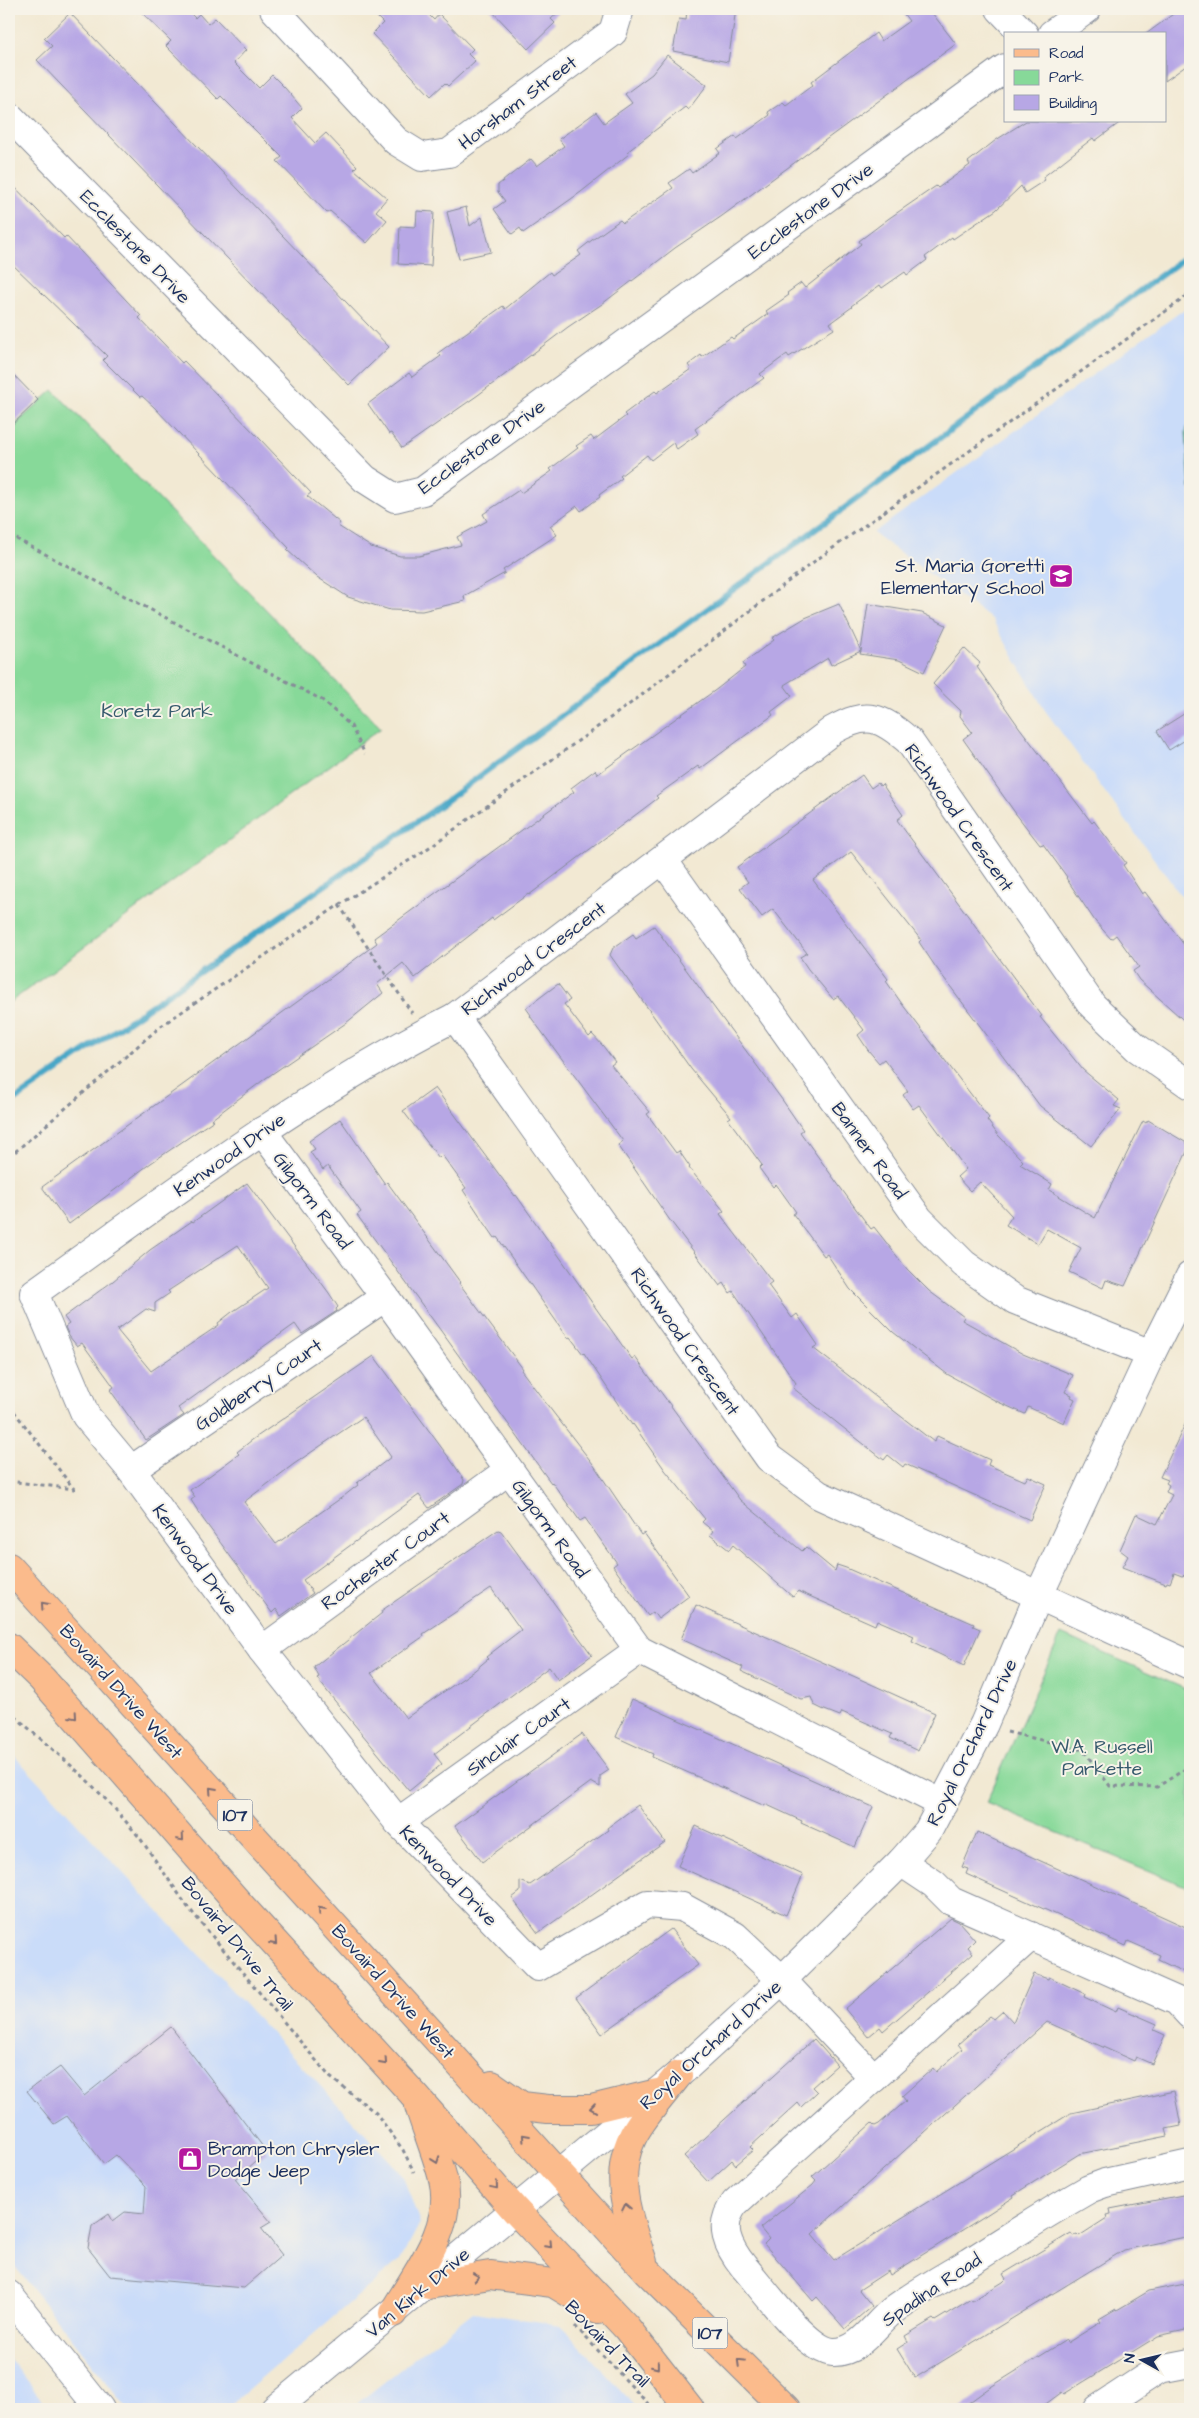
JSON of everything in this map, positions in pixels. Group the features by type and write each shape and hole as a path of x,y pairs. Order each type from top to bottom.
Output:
{"main road":[{"name":"Bovaird Drive West","path":"9,1567 646,2270 786,2409"},
{"path":"9,1647 42,1679 242,1906 416,2097 515,2210 626,2327 690,2409"},
{"path":"460,2063 522,2106 548,2109 591,2109 657,2093"},
{"path":"646,2270 624,2204 624,2160 633,2136 678,2075"},
{"path":"393,2312 435,2240 441,2225 445,2196 443,2179 416,2097"},
{"path":"428,2285 490,2275 553,2283 626,2327"}],"street":[{"name":"Horsham Street","path":"274,9 396,141 422,157 449,153 613,32 620,9"},
{"path":"1000,9 1022,32"},
{"path":"1055,32 1087,9"},
{"name":"Ecclestone Drive","path":"9,116 365,479 395,498 423,491 1004,69"},
{"name":"Richwood Crescent","path":"1190,1085 1136,1048 1092,1005 909,741 892,727 873,718 851,720 833,730 455,1017 769,1458 819,1495 1038,1597 1190,1664"},
{"name":"Banner Road","path":"663,860 919,1219 958,1258 1015,1300 1151,1354"},
{"name":"Kenwood Drive","path":"455,1017 425,1032 286,1114 34,1293 86,1416 131,1470 262,1650 398,1822 538,1967 647,1904 682,1907 735,1936 782,1980"},
{"name":"Gilgorm Road","path":"262,1131 385,1297 639,1650 943,1804"},
{"name":"Royal Orchard Drive","path":"558,2174 678,2075 782,1980 901,1862 928,1831 984,1724 1038,1597 1151,1354 1190,1276"},
{"name":"Goldberry Court","path":"131,1470 385,1297"},
{"name":"Rochester Court","path":"262,1650 509,1470"},
{"name":"Sinclair Court","path":"398,1822 639,1650"},
{"path":"901,1862 934,1884 951,1901 1177,2001 1190,2015"},
{"name":"Spadina Road","path":"1031,1936 735,2203 729,2211 725,2230 732,2251 806,2338 824,2350 845,2351 852,2348 894,2309 1089,2189 1105,2183 1190,2164"},
{"path":"782,1980 874,2078"},
{"name":"Van Kirk Drive","path":"275,2409 428,2285 558,2174"},
{"path":"9,2295 100,2409"},
{"path":"1098,2409 1159,2369 1190,2363"}],"path":[{"path":"9,1157 161,1026 339,905 424,851 634,701 812,563 1190,294"},
{"path":"9,535 322,700 351,726 365,754"},
{"path":"339,905 425,1032"},
{"path":"9,1406 74,1489 9,1481"},
{"name":"Bovaird Drive Trail","path":"9,1711 84,1777 116,1809 140,1838 186,1906 330,2076 376,2113 403,2150 418,2179"},
{"path":"984,1724 1011,1733 1084,1750 1110,1786 1157,1787 1190,1766"},
{"name":"Bovaird Trail","path":"568,2319 653,2409"}],"shaded area":[{"name":"St. Maria Goretti Elementary School","path":"1190,305 1190,908 1044,709 992,619 873,533"},
{"path":"9,1750 402,2174 420,2223 401,2259 226,2409 128,2409 9,2259"},
{"path":"473,2312 561,2325 638,2409 350,2409"},
{"path":"9,2358 49,2409 9,2409"}],"green space":[{"name":"Koretz Park","path":"53,390 381,728 9,1003 9,430"},
{"path":"1190,417 1190,489 1186,432"},
{"name":"W.A. Russell Parkette","path":"1061,1634 1190,1691 1190,1888 986,1803"}],"building":[{"path":"138,9 186,9 195,18 199,14 208,24 215,18 246,50 234,63 259,88 272,75 285,88 302,108 292,118 315,143 326,133 357,166 354,169 387,198 376,211 387,220 367,243 330,211 327,213 277,161 282,157 221,96 218,99 166,46 171,41"},
{"path":"369,9 423,9 434,20 439,14 473,49 468,54 475,61 448,86 445,83 431,96 372,34 383,23"},
{"path":"490,9 562,9 551,19 555,23 528,49"},
{"path":"687,9 736,9 728,62 673,51 679,19 686,20"},
{"path":"900,9 929,9 956,44 722,216 675,248 478,395 402,448 391,433 389,434 368,404 409,373 412,377 441,356 438,353 503,306 505,309 550,272 552,275 581,255 578,251 620,220 623,223 673,188 669,183 689,169 692,173 720,153 717,149 735,136 737,139 770,115 768,112 783,102 786,105 813,85 811,82 876,33 881,41 909,21"},
{"path":"1180,9 1190,9 1190,63 1166,80 1166,32 1149,32"},
{"path":"70,13 389,347 349,385 37,60 52,46 44,38"},
{"path":"667,55 707,85 688,110 685,107 627,152 629,154 581,192 523,233 520,228 512,234 494,209 505,201 498,192 498,185 531,159 537,166 564,146 559,139 596,112 604,123 632,103 625,94 652,74"},
{"path":"1024,122 1121,122 1095,141 1093,138 1043,177 1045,180 1025,193 1021,186 996,210 953,239 952,237 925,257 927,260 907,275 905,272 882,288 880,285 851,306 830,323 834,329 789,357 787,354 760,374 764,378 695,429 698,434 677,449 673,443 651,460 647,455 620,476 622,478 599,495 600,497 581,511 577,506 550,526 557,535 503,570 505,573 464,596 465,601 422,611 390,610 348,597 317,577 287,550 289,548 154,407 142,396 140,397 103,360 107,356 9,261 9,181 64,238 66,236 182,363 184,361 260,439 311,493 307,496 340,523 338,526 371,547 400,556 419,556 461,545 457,537 487,521 483,514 519,490 521,493 552,471 550,469 578,448 576,446 591,436 594,440 655,391 657,393 691,369 688,365 701,355 702,357 731,337 733,339 768,314 766,311 789,295 787,293 801,283 805,288 861,244 859,241 936,186 938,188 970,165 968,162 996,140"},
{"path":"466,207 470,226 482,217 491,252 459,259 447,212"},
{"path":"417,211 434,212 431,266 398,264 400,226 416,227"},
{"path":"9,370 38,400 9,428"},
{"path":"839,604 861,651 831,665 828,658 784,685 792,696 771,712 773,715 700,769 698,766 656,796 658,798 529,895 493,920 492,918 415,978 403,963 377,984 383,993 346,1023 266,1078 212,1119 214,1120 151,1163 69,1224 42,1187 377,943 374,938 574,792 571,788 595,770 598,774 717,689 745,667 743,663 774,640 772,638 805,618"},
{"path":"868,604 922,613 946,625 924,672 899,660 860,654"},
{"path":"964,648 980,663 977,667 1019,727 1092,823 1094,821 1126,863 1123,865 1142,894 1145,892 1190,953 1190,1026 1139,980 1133,971 1139,967 1116,935 1111,939 1095,921 1067,877 1043,844 1040,845 1016,814 963,739 972,732 960,716 961,711 933,684"},
{"path":"1190,710 1190,737 1169,750 1157,731"},
{"path":"862,775 871,788 878,783 880,786 882,784 903,815 897,820 1042,1016 1040,1017 1083,1070 1119,1100 1114,1106 1121,1109 1091,1146 1040,1106 935,966 919,942 921,940 851,852 813,880 888,979 886,981 902,1004 989,1118 987,1120 998,1135 1023,1161 1020,1164 1052,1184 1049,1190 1095,1218 1143,1121 1146,1123 1148,1120 1190,1145 1125,1286 1106,1280 1103,1288 1069,1272 1081,1248 1047,1229 1038,1244 1006,1225 1012,1216 980,1182 970,1191 957,1177 966,1169 919,1105 913,1109 903,1095 908,1091 884,1059 879,1063 868,1050 858,1035 864,1030 838,996 833,999 808,969 800,957 807,953 773,909 762,917 740,888 748,882 737,867"},
{"path":"654,926 783,1101 803,1130 800,1132 856,1209 871,1229 874,1227 907,1269 929,1291 964,1317 962,1320 1023,1354 1073,1375 1065,1392 1072,1395 1071,1397 1075,1399 1064,1423 1028,1407 1025,1414 996,1401 947,1374 893,1332 850,1289 827,1254 824,1256 793,1214 796,1212 776,1184 773,1187 759,1168 762,1165 728,1119 731,1117 691,1069 610,955 613,948 633,934 636,938"},
{"path":"558,984 570,1000 564,1004 589,1037 592,1034 603,1046 615,1062 611,1065 650,1112 647,1114 676,1153 679,1151 689,1168 724,1211 720,1214 772,1282 768,1285 792,1318 797,1314 818,1345 813,1348 934,1442 937,1436 990,1460 988,1465 1025,1481 1028,1476 1046,1484 1030,1520 905,1464 903,1467 888,1455 884,1460 793,1388 796,1383 733,1291 730,1293 724,1283 720,1286 669,1219 618,1145 623,1141 530,1016 526,1008"},
{"path":"435,1088 516,1195 629,1355 632,1359 635,1357 740,1500 802,1551 806,1547 835,1571 837,1565 846,1568 974,1624 973,1626 980,1629 964,1666 912,1641 914,1636 877,1620 875,1625 798,1591 793,1597 733,1545 729,1550 710,1535 713,1531 702,1522 705,1519 665,1470 632,1425 584,1353 570,1337 568,1338 497,1237 495,1238 463,1190 466,1188 442,1155 439,1158 403,1111"},
{"path":"340,1119 385,1184 387,1182 523,1369 521,1370 593,1464 641,1535 644,1533 689,1596 658,1619 653,1612 648,1616 613,1566 617,1563 585,1518 580,1521 551,1483 357,1215 361,1212 328,1166 323,1170 310,1152 315,1149 309,1141"},
{"path":"247,1183 338,1307 337,1311 302,1334 295,1324 178,1408 184,1415 146,1440 110,1390 114,1387 82,1343 77,1346 69,1336 65,1327 69,1324 64,1317 113,1281 150,1250","holes":["238,1245 268,1288 232,1312 218,1323 219,1325 151,1371 117,1330 146,1309 155,1312 155,1303 170,1293 168,1291"]},
{"path":"374,1356 464,1480 463,1484 429,1508 419,1495 303,1580 313,1593 281,1616 276,1609 272,1613 191,1500 195,1497 190,1490 239,1454 237,1452","holes":["363,1417 391,1457 357,1483 358,1485 344,1496 276,1544 244,1502 294,1464"]},
{"path":"1190,1414 1190,1562 1185,1575 1182,1576 1174,1573 1170,1583 1167,1582 1166,1584 1122,1567 1128,1556 1120,1550 1136,1514 1157,1524 1172,1495 1166,1492 1169,1485 1166,1483 1168,1480 1160,1477"},
{"path":"498,1530 501,1531 592,1655 558,1680 549,1667 434,1754 442,1764 409,1791 330,1695 317,1678 319,1677 314,1667 382,1613 381,1611","holes":["491,1588 521,1630 486,1657 488,1659 475,1670 406,1718 371,1673 424,1636 423,1634"]},
{"path":"696,1605 935,1713 918,1751 890,1738 892,1734 842,1712 840,1716 822,1709 814,1705 811,1697 801,1699 741,1671 743,1667 681,1639"},
{"path":"632,1699 873,1807 855,1847 801,1823 802,1821 765,1804 765,1806 652,1757 653,1754 616,1737"},
{"path":"582,1734 609,1770 600,1776 600,1787 591,1782 482,1862 455,1826"},
{"path":"638,1805 665,1842 538,1933 512,1898 520,1892 520,1881 530,1885 608,1830 607,1828"},
{"path":"696,1826 803,1875 786,1915 678,1866"},
{"path":"977,1832 1190,1929 1190,1975 1158,1960 1160,1955 1128,1941 1126,1946 966,1874 968,1869 962,1867"},
{"path":"951,1918 959,1922 975,1940 968,1947 973,1953 883,2031 880,2027 868,2037 845,2009"},
{"path":"671,1929 698,1965 602,2034 576,1998"},
{"path":"1034,1974 1048,1979 1049,1977 1085,1994 1084,1997 1116,2012 1118,2007 1157,2024 1154,2030 1165,2035 1152,2064 1136,2057 1134,2061 1047,2022 812,2234 834,2260 1071,2113 1174,2091 1181,2126 1166,2129 1168,2136 1079,2154 890,2275 888,2271 859,2290 872,2306 845,2329 817,2297 813,2301 764,2244 769,2239 760,2228 813,2185 816,2181 812,2177 872,2123 875,2126 879,2124 906,2101 902,2096 933,2068 936,2072 962,2049 958,2044 990,2016 994,2019 1003,2011 1013,2022"},
{"name":"Brampton Chrysler Dodge Jeep","path":"171,2027 267,2152 235,2179 271,2222 261,2228 282,2255 244,2288 110,2276 88,2248 92,2226 109,2214 113,2221 125,2212 144,2214 146,2186 116,2155 104,2164 67,2116 54,2124 27,2091 60,2067 84,2096"},
{"path":"814,2039 837,2065 812,2087 817,2092 801,2107 798,2103 750,2147 753,2150 736,2165 732,2160 708,2182 684,2156"},
{"path":"1188,2194 1188,2198 1190,2197 1190,2236 1124,2250 915,2378 897,2349 908,2342 905,2336 933,2319 935,2321 971,2299 972,2301 1003,2282 1006,2279 1003,2274 1071,2233 1073,2236 1077,2234 1079,2236 1107,2218 1106,2215 1111,2214 1110,2209"},
{"path":"1190,2283 1190,2329 1158,2336 1064,2394 1062,2392 1039,2409 960,2409 989,2388 1066,2340 1067,2343 1101,2322 1099,2319 1116,2309 1149,2291"}],"waterway":[{"path":"9,1104 431,812 1190,254"}],"place":[{"name":"St. Maria Goretti Elementary School","path":"1061,576"},
{"name":"Brampton Chrysler Dodge Jeep","path":"190,2159"}]}
